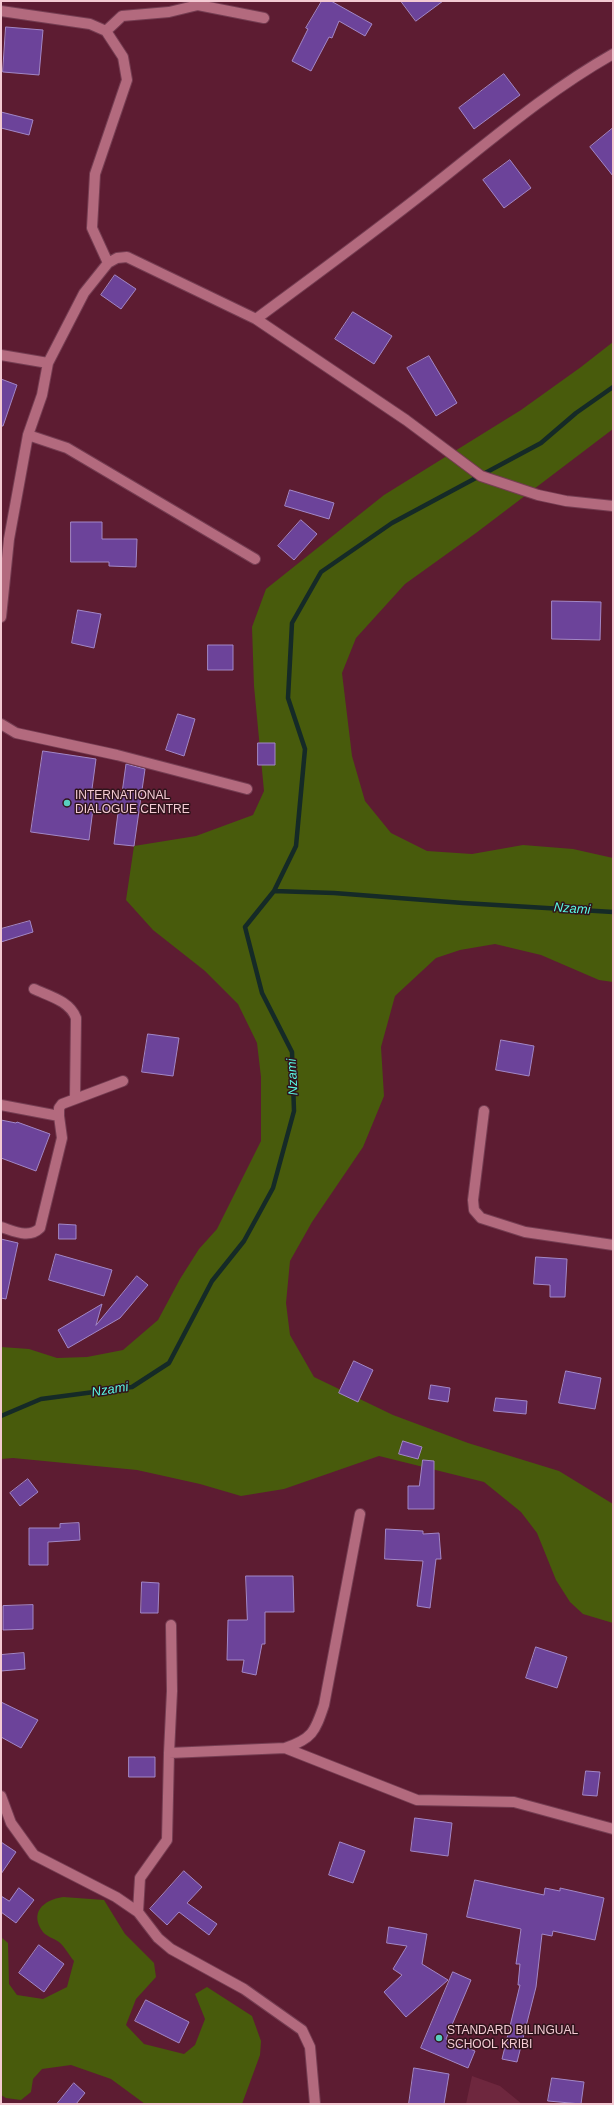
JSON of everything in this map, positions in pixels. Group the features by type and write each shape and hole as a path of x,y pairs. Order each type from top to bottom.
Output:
{"street":[{"path":"106,30 122,16 170,12 198,5 264,18"},
{"path":"1,11 90,24 106,30 123,57 127,80 95,174 92,228 108,263"},
{"path":"256,319 430,188 509,125 576,75 613,54"},
{"path":"1,617 9,538 28,434 42,395 48,363 84,293 108,263 117,258 127,257 256,319 406,420 481,476 538,495 566,501 613,506"},
{"path":"1,355 48,363"},
{"path":"28,434 67,448 255,559"},
{"path":"1,724 16,733 117,755 247,789"},
{"path":"34,989 67,1005 73,1010 76,1018 75,1098"},
{"path":"1,1227 28,1235 36,1233 40,1228 62,1138 59,1108 62,1104 123,1081"},
{"path":"1,1105 59,1116"},
{"path":"484,1111 473,1200 474,1210 481,1218 525,1232 613,1245"},
{"path":"169,1753 285,1748 299,1743 310,1736 317,1727 324,1705 360,1514"},
{"path":"138,1912 140,1878 167,1840 172,1691 171,1625"},
{"path":"285,1748 417,1800 514,1802 613,1829"},
{"path":"1,1796 11,1823 34,1855 116,1897 138,1912 158,1938 171,1949 244,1989 302,2030 310,2047 315,2104"}],"shaded area":[{"path":"472,2076 500,2086 522,2104 466,2104"}],"green space":[{"path":"613,342 613,429 476,533 405,584 356,638 342,673 352,756 365,801 391,833 427,851 472,854 523,845 573,849 613,858 613,982 599,980 541,955 495,944 460,950 436,958 395,996 381,1047 384,1096 363,1147 312,1222 290,1261 286,1303 290,1335 314,1377 393,1415 468,1443 559,1471 613,1504 613,1623 583,1614 570,1602 556,1580 537,1533 521,1512 484,1482 379,1456 284,1489 241,1496 200,1484 137,1470 13,1458 1,1459 1,1347 29,1349 57,1358 87,1357 123,1350 158,1320 180,1279 199,1249 217,1229 261,1141 261,1077 257,1043 238,1004 205,971 153,930 126,900 134,846 196,836 253,815 264,791 254,686 252,627 266,589 384,495 521,410"},
{"path":"63,1897 104,1900 125,1934 154,1963 156,1977 136,1999 126,2025 144,2044 184,2054 195,2045 205,2019 195,1994 207,1987 252,2016 261,2041 260,2055 242,2104 145,2104 111,2079 71,2065 42,2069 33,2079 31,2092 21,2100 6,2098 1,2095 1,1937 8,1943 9,1984 17,1995 43,1999 67,1987 74,1961 61,1944 43,1932 37,1919 40,1908 44,1904"}],"building":[{"path":"322,1 331,1 372,24 365,36 339,21 332,38 329,37 311,71 292,61 308,29 306,28"},
{"path":"401,1 443,1 416,21"},
{"path":"6,27 43,30 39,75 3,72"},
{"path":"504,74 520,95 474,129 459,108"},
{"path":"1,112 33,120 29,135 1,128"},
{"path":"613,128 613,176 590,147"},
{"path":"510,160 531,188 504,208 483,180"},
{"path":"115,275 136,289 121,309 101,295"},
{"path":"353,312 392,336 374,364 335,339"},
{"path":"429,356 457,403 436,416 407,368"},
{"path":"1,379 17,385 3,426 1,426"},
{"path":"290,490 334,503 329,519 285,506"},
{"path":"301,520 317,534 294,560 278,546"},
{"path":"71,522 102,522 102,539 137,539 136,567 109,566 109,562 71,562"},
{"path":"552,601 601,602 600,640 552,639"},
{"path":"78,610 101,614 94,648 72,643"},
{"path":"208,645 233,645 233,670 208,670"},
{"path":"178,714 195,719 184,756 166,750"},
{"path":"258,743 275,743 275,765 258,765"},
{"path":"43,751 96,759 92,789 122,793 126,764 145,769 134,846 114,844 118,813 93,809 89,840 31,832"},
{"path":"30,921 33,932 1,942 1,929"},
{"path":"148,1034 179,1038 173,1076 142,1072"},
{"path":"501,1040 534,1046 529,1076 496,1070"},
{"path":"1,1120 17,1122 50,1134 36,1171 1,1158"},
{"path":"59,1224 76,1225 76,1239 59,1239"},
{"path":"1,1239 18,1243 6,1299 1,1298"},
{"path":"56,1254 112,1270 104,1296 49,1280"},
{"path":"536,1257 567,1259 565,1297 550,1297 550,1285 534,1284"},
{"path":"137,1276 148,1285 120,1318 68,1348 58,1330 102,1304 96,1325"},
{"path":"354,1361 373,1370 358,1402 339,1393"},
{"path":"566,1371 601,1378 595,1409 559,1403"},
{"path":"431,1385 450,1388 448,1402 429,1399"},
{"path":"496,1398 527,1401 526,1414 494,1411"},
{"path":"403,1441 422,1447 418,1459 399,1454"},
{"path":"423,1460 434,1461 434,1509 408,1509 408,1486 419,1486"},
{"path":"28,1479 38,1492 20,1506 10,1493"},
{"path":"79,1523 80,1540 48,1542 48,1565 29,1565 29,1528 60,1528 60,1524"},
{"path":"386,1529 423,1531 423,1534 439,1533 441,1559 436,1559 430,1608 417,1606 423,1561 385,1559"},
{"path":"246,1576 293,1576 294,1612 265,1612 265,1644 262,1644 256,1675 242,1672 244,1660 227,1660 228,1620 247,1620"},
{"path":"142,1582 159,1583 158,1613 141,1613"},
{"path":"33,1605 33,1629 3,1630 3,1606"},
{"path":"536,1647 567,1657 557,1688 526,1678"},
{"path":"24,1653 25,1669 1,1671 1,1655"},
{"path":"1,1702 38,1720 21,1748 1,1737"},
{"path":"129,1757 155,1757 155,1777 129,1777"},
{"path":"586,1771 600,1772 597,1796 583,1795"},
{"path":"415,1818 452,1823 448,1856 411,1851"},
{"path":"1,1842 16,1852 1,1874"},
{"path":"340,1842 365,1851 353,1883 329,1875"},
{"path":"184,1871 202,1887 187,1903 217,1924 209,1935 179,1912 167,1925 150,1909"},
{"path":"475,1880 544,1895 545,1888 560,1891 560,1888 604,1898 595,1940 553,1931 552,1936 542,1934 536,1987 517,2062 502,2059 520,1985 518,1985 520,1964 516,1964 521,1929 467,1917"},
{"path":"19,1888 34,1900 16,1923 1,1912 1,1896 9,1901"},
{"path":"389,1927 427,1934 422,1964 448,1980 406,2017 384,1992 402,1975 393,1969 407,1946 387,1943"},
{"path":"39,1945 64,1964 44,1992 19,1973"},
{"path":"453,1972 471,1980 446,2039 475,2051 468,2068 421,2048"},
{"path":"146,2000 189,2022 179,2043 135,2021"},
{"path":"414,2068 449,2074 444,2104 409,2104"},
{"path":"552,2078 584,2082 581,2104 548,2101"},
{"path":"74,2083 85,2093 76,2104 57,2104"}],"waterway":[{"path":"274,891 296,846 305,749 288,698 292,623 321,572 392,523 541,443 576,413 613,387"},
{"name":"Nzami","path":"1,1416 41,1399 132,1387 169,1363 212,1281 244,1241 273,1188 294,1111 292,1052 262,993 245,927 274,891 334,893 463,903 613,912"}],"place":[{"name":"INTERNATIONAL DIALOGUE CENTRE","path":"67,803"},
{"name":"STANDARD BILINGUAL SCHOOL KRIBI","path":"439,2038"}]}
